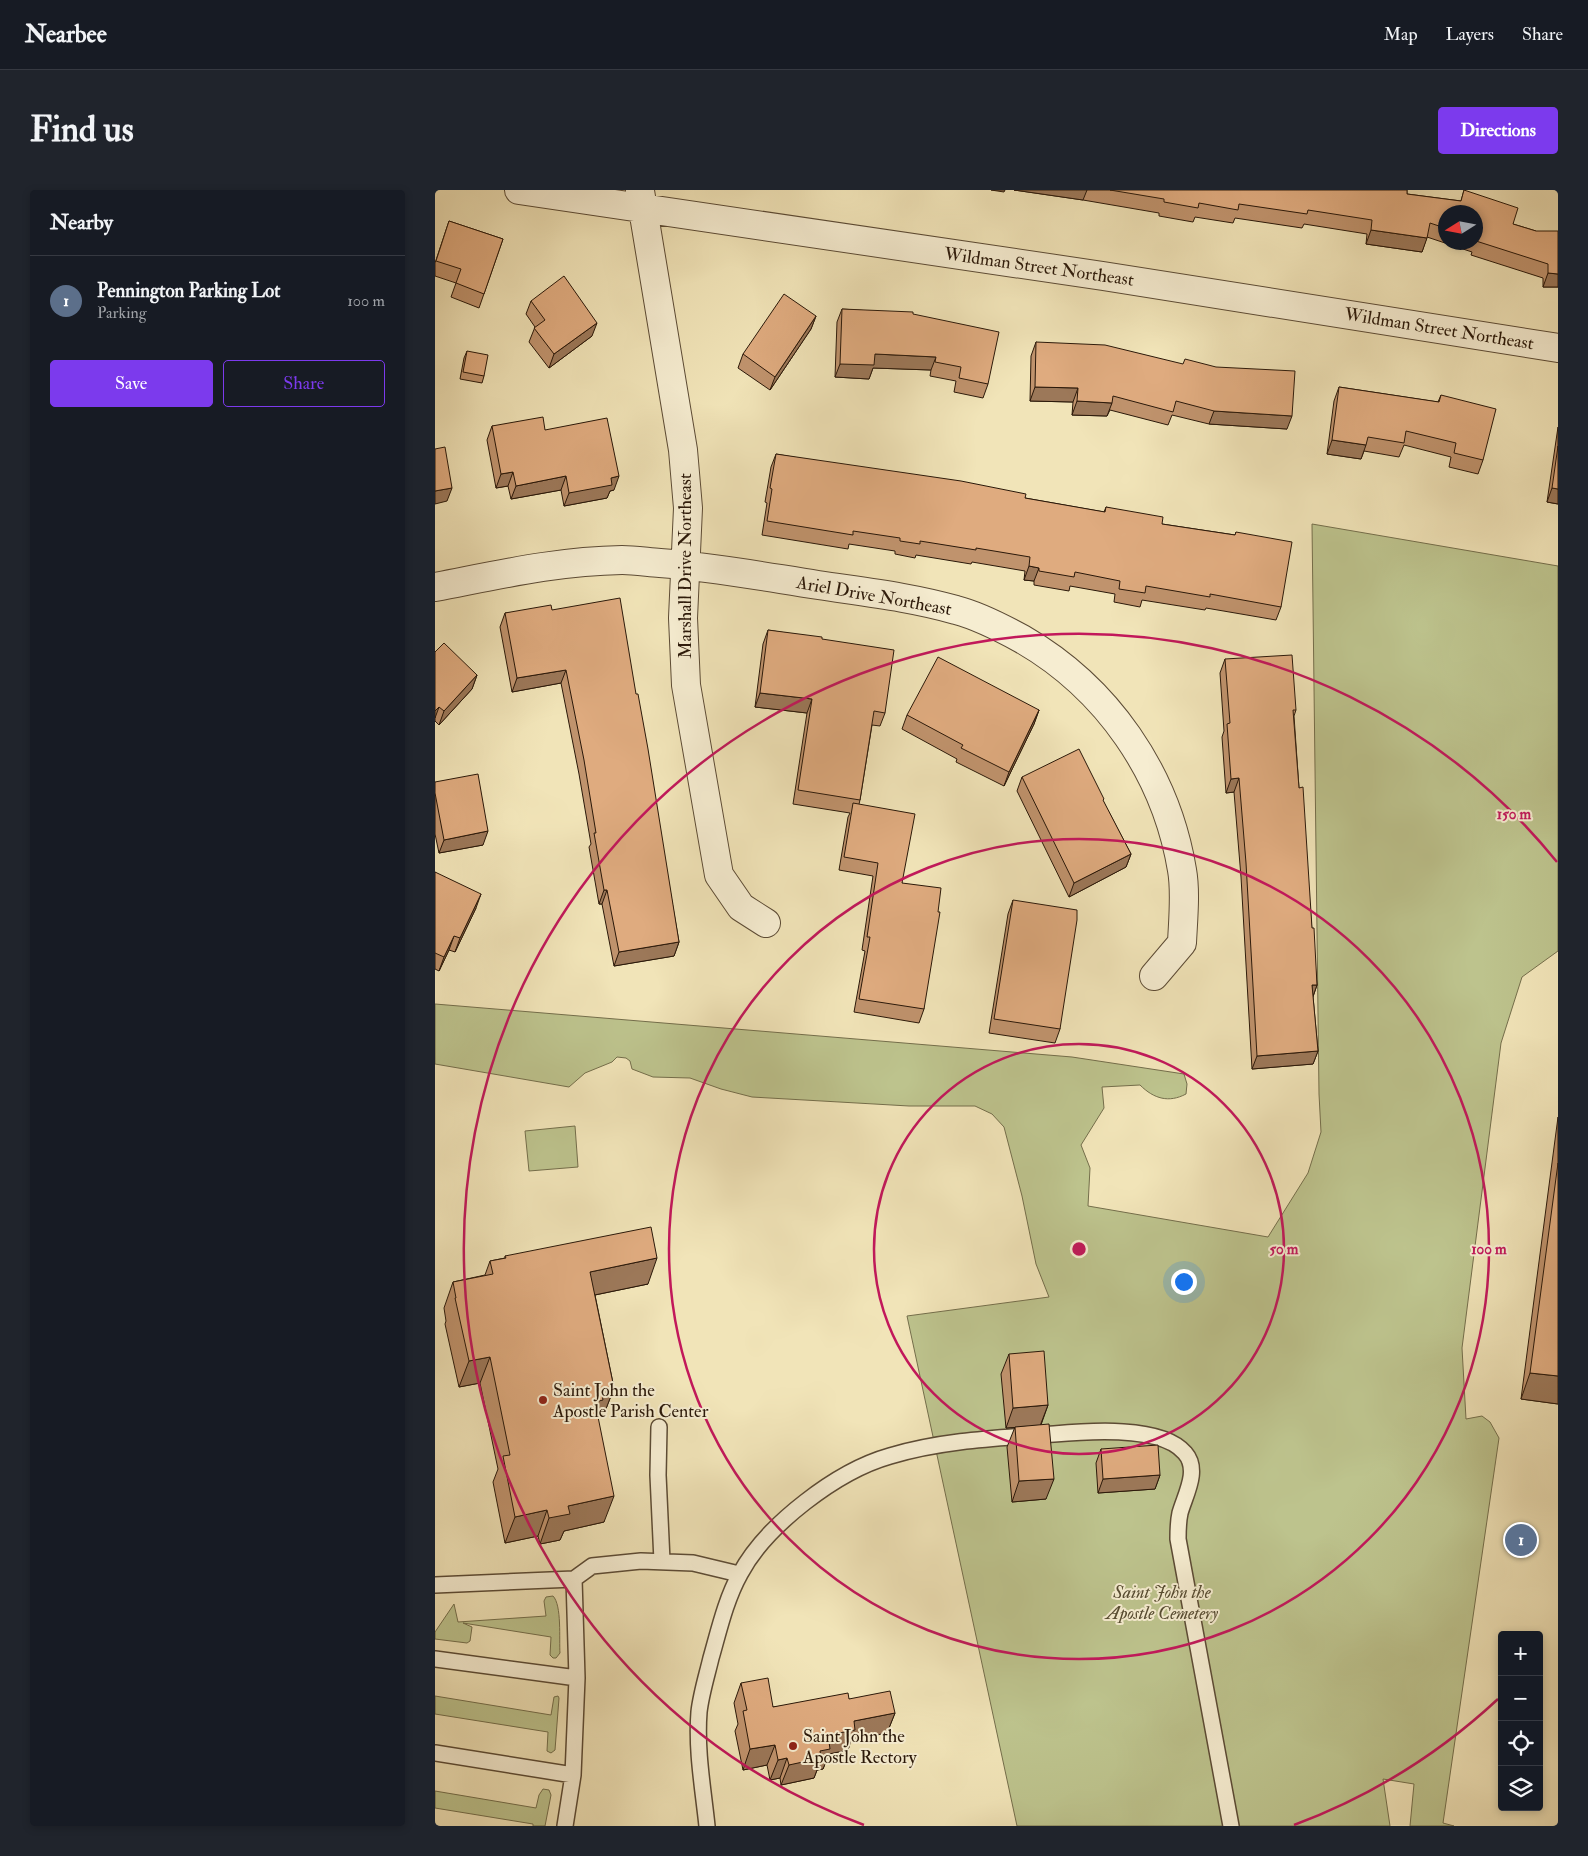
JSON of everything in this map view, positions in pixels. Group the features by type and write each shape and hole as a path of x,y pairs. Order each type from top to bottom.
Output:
{"street":[{"name":"Wildman Street Northeast","path":"519,190 642,199 1093,274 1558,348"},
{"name":"Marshall Drive Northeast","path":"642,199 683,450 688,508 683,618 685,685 719,875 741,908 765,923"},
{"name":"Ariel Drive Northeast","path":"435,586 564,563 624,560 686,565 912,599 958,610 1002,628 1043,652 1077,678 1109,710 1136,748 1158,788 1174,831 1183,873 1182,943 1154,976"}],"lane":[{"path":"659,1427 658,1475 661,1561"},
{"path":"707,1826 699,1745 699,1711 717,1637 739,1574 754,1551 797,1509 823,1489 855,1471 889,1456 937,1445 1091,1431 1119,1431 1148,1435 1179,1447 1187,1455 1191,1477 1186,1500 1181,1511 1178,1539 1231,1826"},
{"path":"435,1585 574,1579 593,1566 641,1561 693,1563 739,1574"},
{"path":"565,1826 573,1775 577,1678 574,1579"},
{"path":"435,1659 577,1678"},
{"path":"435,1753 573,1775"}],"green space":[{"name":"Saint John the Apostle Cemetery","path":"1312,524 1558,566 1558,951 1522,977 1501,1043 1462,1348 1466,1419 1482,1416 1490,1422 1499,1438 1443,1823 1454,1826 1410,1826 1414,1784 1383,1779 1390,1826 1017,1826 907,1316 1049,1297 1036,1264 1022,1196 1004,1127 992,1114 975,1106 909,1106 752,1097 690,1078 653,1077 632,1069 630,1061 626,1058 617,1057 612,1062 585,1073 569,1087 435,1064 435,1004 1072,1057 1184,1074 1187,1084 1186,1094 1168,1099 1151,1094 1140,1085 1102,1087 1104,1108 1081,1145 1090,1168 1088,1206 1268,1237 1308,1173 1321,1132"},
{"path":"575,1126 578,1167 529,1171 525,1131"},
{"path":"553,1596 558,1607 559,1623 560,1653 556,1658 550,1655 551,1637 463,1623 472,1627 470,1641 467,1643 435,1639 435,1632 454,1604 458,1622 546,1616 544,1601 546,1597"},
{"path":"435,1696 551,1715 554,1697 558,1696 555,1750 551,1753 547,1751 548,1732 435,1714"},
{"path":"543,1789 549,1790 551,1795 545,1826 533,1826 533,1824 435,1808 435,1791 536,1808 539,1795"}],"building":[{"path":"1110,190 1407,190 1407,194 1461,201 1464,190 1518,208 1513,224 1536,231 1558,231 1558,274 1548,273 1548,264 1483,243 1483,205 1438,205 1438,226 1430,223 1427,238 1371,230 1372,220 1308,210 1307,214 1239,204 1238,210 1199,203 1198,208 1164,202 1164,199"},
{"path":"449,221 503,239 484,294 456,283 461,269 436,261"},
{"path":"564,276 597,323 554,354 534,328 545,320 531,301"},
{"path":"784,294 816,316 775,377 743,354"},
{"path":"842,309 913,312 913,314 999,332 988,384 959,378 961,367 935,362 936,357 875,354 874,365 840,364"},
{"path":"1036,342 1105,345 1183,364 1185,359 1216,367 1295,371 1292,416 1214,411 1176,401 1173,412 1113,396 1112,403 1077,401 1078,388 1035,387"},
{"path":"467,351 488,355 484,376 463,372"},
{"path":"1339,387 1439,402 1441,395 1496,409 1483,460 1454,453 1456,443 1406,431 1404,443 1368,437 1366,445 1332,440"},
{"path":"543,417 545,430 607,418 619,476 611,478 612,485 569,493 566,476 516,486 513,472 501,474 492,426"},
{"path":"1558,446 1558,489 1552,488"},
{"path":"445,447 452,488 435,491 435,449"},
{"path":"776,454 961,481 1026,494 1025,498 1105,512 1106,507 1163,517 1162,524 1235,535 1236,532 1292,542 1281,607 1210,594 1210,597 1146,586 1145,593 1119,589 1120,581 1075,572 1074,577 1039,571 1039,568 1029,566 1030,557 920,541 920,544 900,541 900,538 853,531 853,535 767,521"},
{"path":"620,598 636,694 638,694 648,749 679,942 619,952 607,890 604,890 584,760 566,670 517,678 505,613 551,605 552,610"},
{"path":"768,630 822,637 822,639 894,650 885,713 874,711 860,800 798,790 812,699 760,693"},
{"path":"444,643 477,675 444,711 439,707 435,711 435,652"},
{"path":"1292,655 1296,710 1293,710 1299,788 1303,787 1312,928 1314,928 1317,985 1312,985 1318,1051 1257,1056 1246,863 1239,778 1231,779 1227,724 1230,723 1225,659"},
{"path":"938,657 1039,710 1009,772 961,748 963,745 907,715"},
{"path":"1079,749 1131,854 1074,883 1022,777"},
{"path":"478,774 488,831 444,840 435,793 435,782"},
{"path":"853,803 915,814 902,883 941,888 938,912 940,912 924,1009 859,999 870,937 867,937 878,863 844,857"},
{"path":"435,872 481,894 460,938 454,936 444,957 435,953"},
{"path":"1013,900 1077,910 1060,1029 994,1019"},
{"path":"1558,1163 1558,1376 1530,1373"},
{"name":"Saint John the Apostle Parish Center","path":"651,1227 657,1258 590,1272 614,1388 601,1390 603,1400 595,1402 614,1496 568,1506 570,1514 549,1518 547,1510 515,1517 503,1456 510,1455 490,1357 469,1361 453,1282 493,1274 490,1261 506,1258 505,1256"},
{"path":"1044,1351 1048,1405 1013,1408 1009,1354"},
{"path":"1049,1424 1054,1479 1019,1481 1015,1427"},
{"path":"1158,1445 1160,1475 1103,1479 1101,1449"},
{"path":"768,1678 773,1707 848,1693 849,1699 890,1691 895,1713 854,1721 855,1730 828,1735 830,1749 820,1751 821,1758 789,1765 787,1758 778,1760 775,1745 750,1749 743,1711 747,1710 741,1683"}],"place":[{"name":"Saint John the Apostle Parish Center","path":"543,1400"},
{"name":"Pennington Parking Lot","path":"1521,1540"},
{"name":"Saint John the Apostle Rectory","path":"793,1746"}]}
